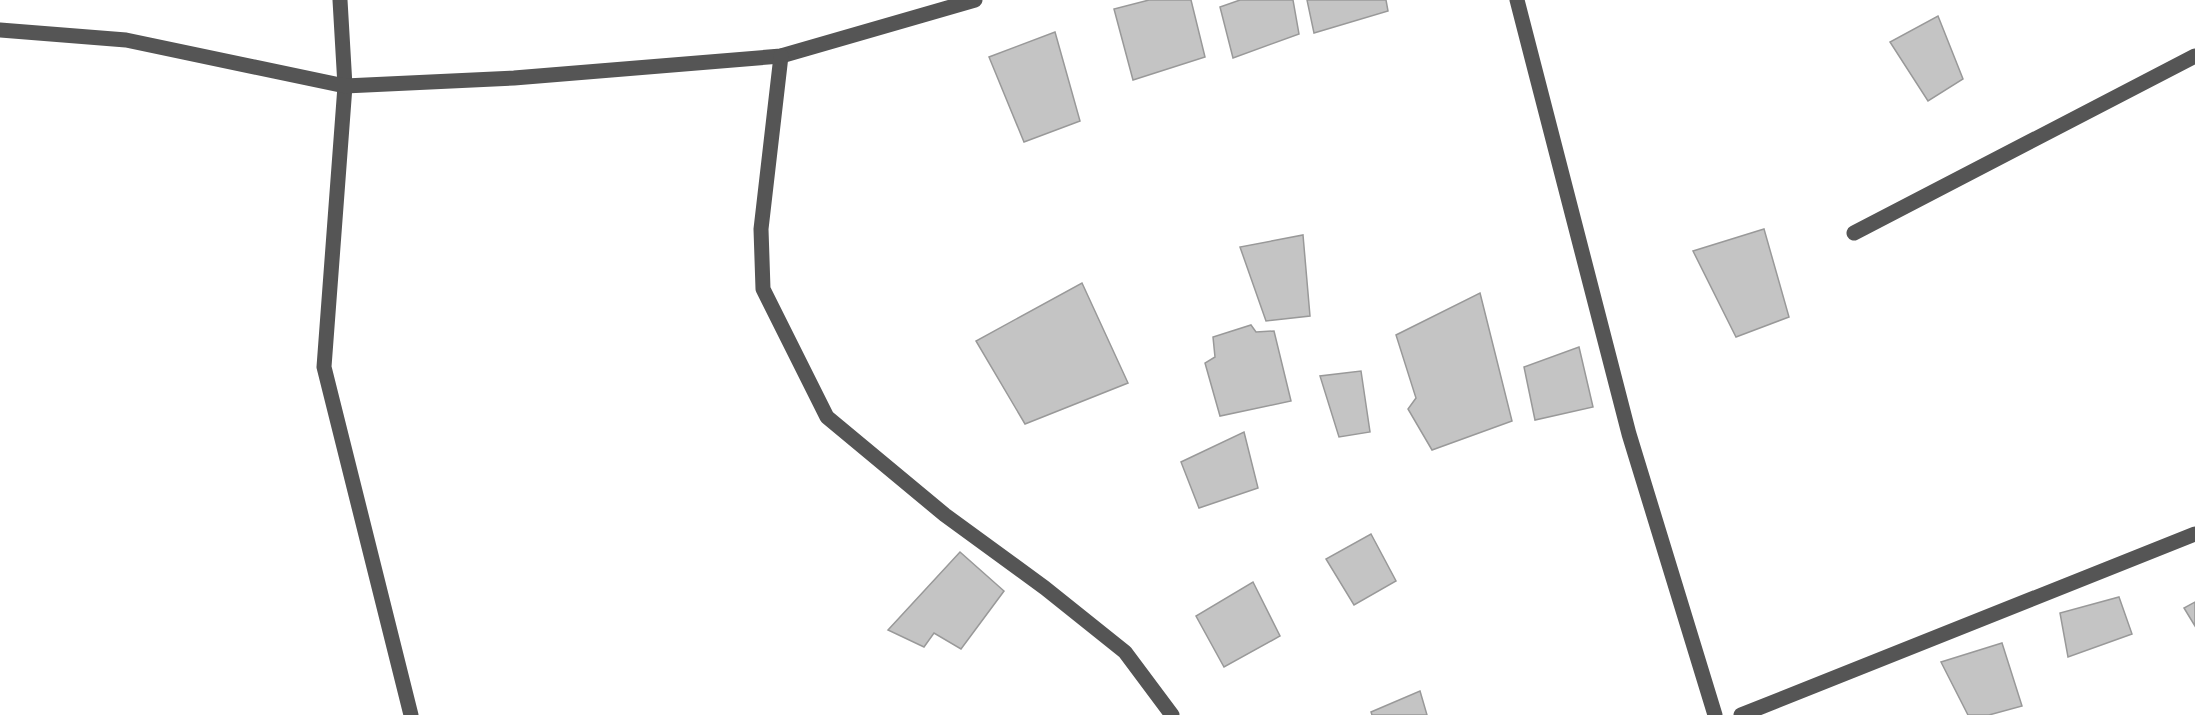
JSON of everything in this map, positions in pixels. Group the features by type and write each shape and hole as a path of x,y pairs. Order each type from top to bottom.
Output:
{"street":[{"path":"340,0 345,86 324,367 411,715"},
{"path":"0,30 126,39 345,86 514,78 781,56 975,0"},
{"path":"1517,0 1629,434 1715,715"},
{"path":"781,56 761,229 763,290 827,417 945,515 1045,588 1125,652 1172,715"},
{"path":"1854,233 2195,56"},
{"path":"1741,715 2195,534"}],"building":[{"path":"1149,0 1191,0 1205,57 1133,80 1114,9"},
{"path":"1240,0 1293,0 1299,34 1233,58 1220,7"},
{"path":"1307,0 1386,0 1388,11 1314,33"},
{"path":"1938,16 1963,79 1928,101 1890,42"},
{"path":"1055,32 1080,121 1024,142 989,57"},
{"path":"1764,229 1789,317 1736,337 1693,251"},
{"path":"1303,235 1310,316 1266,321 1240,247"},
{"path":"1082,283 1128,383 1025,424 976,341"},
{"path":"1480,293 1512,421 1432,450 1408,409 1416,398 1396,335"},
{"path":"1251,325 1256,332 1274,331 1291,401 1220,416 1205,363 1215,357 1213,337"},
{"path":"1579,347 1593,407 1535,420 1524,367"},
{"path":"1361,371 1370,432 1339,437 1320,376"},
{"path":"1244,432 1258,488 1199,508 1181,462"},
{"path":"1371,534 1396,581 1354,605 1326,559"},
{"path":"960,552 1004,591 961,649 934,633 924,647 888,630"},
{"path":"1253,582 1280,636 1224,667 1196,616"},
{"path":"2119,597 2132,634 2068,657 2060,613"},
{"path":"2195,602 2195,626 2184,608"},
{"path":"2002,643 2022,706 1989,715 1968,715 1941,662"},
{"path":"1420,691 1427,715 1372,715 1371,712"}]}
